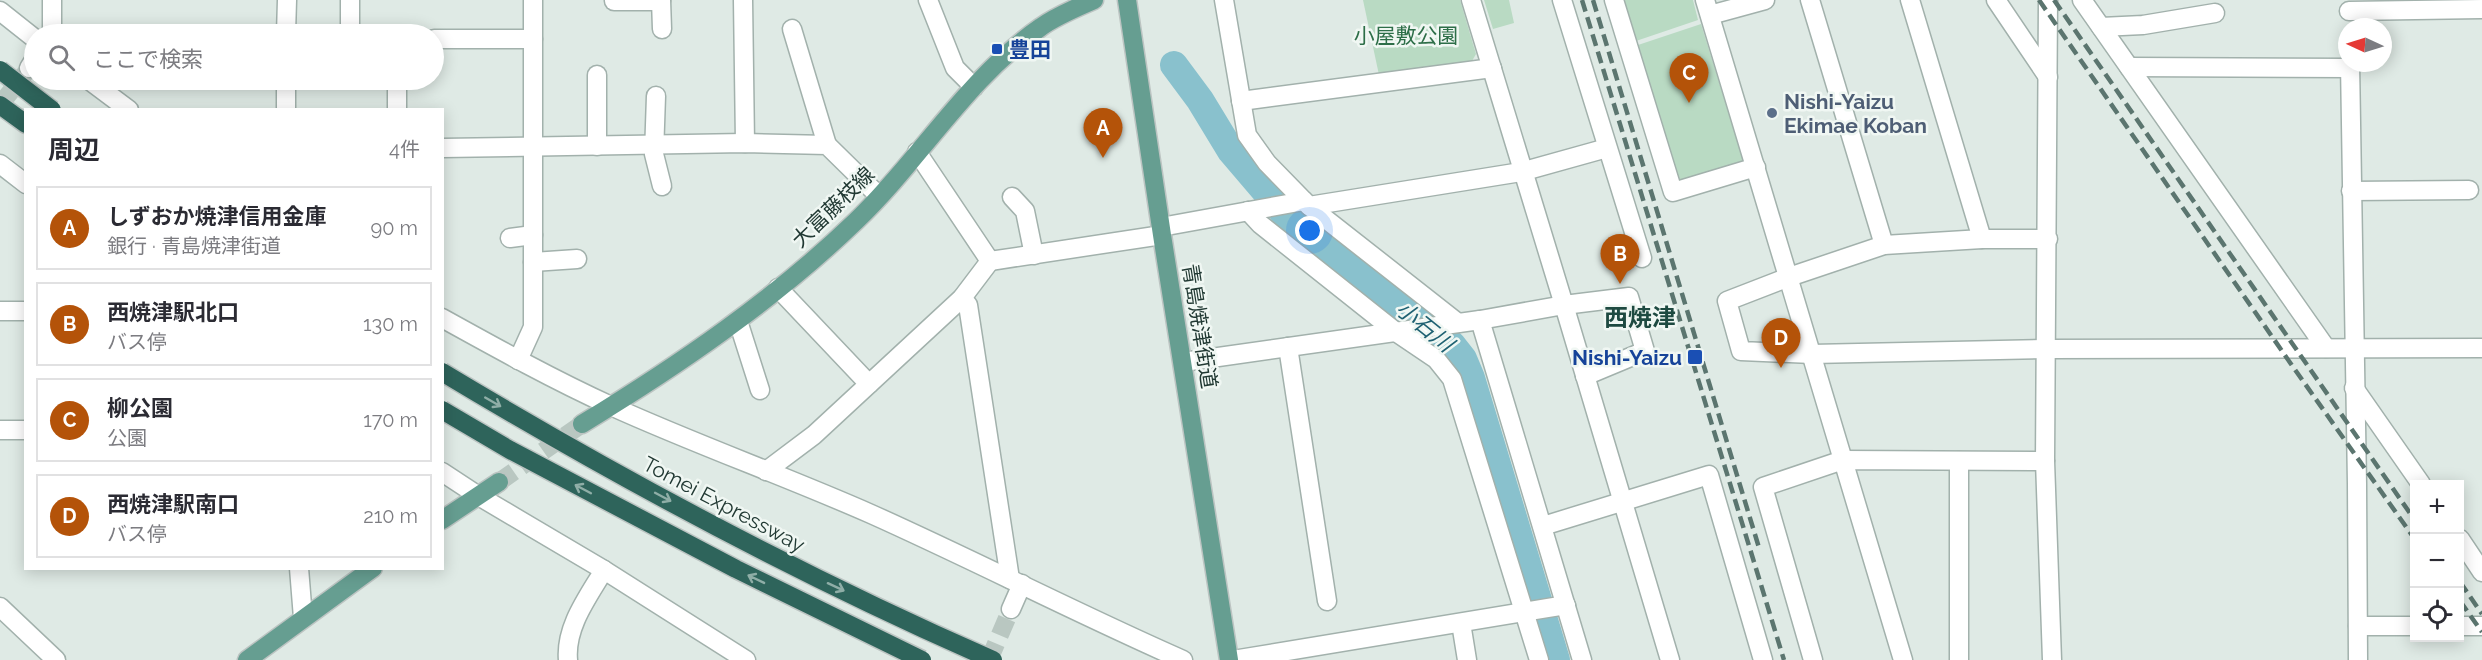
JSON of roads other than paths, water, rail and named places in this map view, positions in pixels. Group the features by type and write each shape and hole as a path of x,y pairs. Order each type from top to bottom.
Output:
{"highway":[{"path":"0,70 24,88"},
{"path":"26,90 49,108"},
{"path":"0,105 24,123"},
{"name":"Tomei Expressway","path":"444,373 619,474 825,582 993,660"},
{"path":"444,411 510,450 736,570 922,660"}],"main road":[{"name":"大富藤枝線","path":"582,424 738,321 778,288 856,221 974,87 1041,26 1094,0"},
{"name":"青島焼津街道","path":"1127,0 1161,231 1231,660"},
{"path":"444,519 499,482"},
{"path":"247,660 370,570"}],"street":[{"path":"52,0 52,24"},
{"path":"286,24 286,0 299,0"},
{"path":"350,0 350,24"},
{"path":"518,360 533,327 533,0"},
{"path":"614,1 661,0 662,29"},
{"path":"743,0 745,143"},
{"path":"928,0 955,68 974,87"},
{"path":"1224,0 1247,135 1267,163 1302,204 1458,323"},
{"path":"1471,0 1670,660"},
{"path":"1562,0 1606,148 1642,258"},
{"path":"1614,0 1673,192 1756,167"},
{"path":"1765,0 1708,8 1903,660"},
{"path":"1810,0 1884,245"},
{"path":"1910,0 1982,239"},
{"path":"1996,0 2048,76"},
{"path":"2048,0 2045,461 2052,660"},
{"path":"2082,0 2326,348"},
{"path":"2349,13 2482,9"},
{"path":"0,11 24,30"},
{"path":"2101,27 2143,25 2215,13"},
{"path":"792,28 827,145 879,196"},
{"path":"444,39 533,39"},
{"path":"2129,68 2338,66"},
{"path":"1241,101 1492,68"},
{"path":"2350,72 2358,660"},
{"path":"597,75 597,146"},
{"path":"102,90 126,108"},
{"path":"286,90 286,108"},
{"path":"397,90 397,108"},
{"path":"656,96 654,154 662,186"},
{"path":"444,148 745,143 827,145"},
{"path":"766,471 814,435 962,298 990,261 1161,231 1253,211 1521,172 1606,148"},
{"path":"917,152 990,261"},
{"path":"0,164 24,182"},
{"path":"2351,191 2469,190"},
{"path":"1012,197 1025,211 1034,255"},
{"path":"1253,211 1260,224 1396,332 1436,359 1452,379 1539,660"},
{"path":"510,238 534,235"},
{"path":"2048,239 1982,239 1884,245 1726,301 1741,351 1812,354 2046,349 2482,348"},
{"path":"533,262 577,259"},
{"path":"778,288 869,384"},
{"path":"1183,362 1629,297 1645,351 1585,376"},
{"path":"962,298 968,305 1016,581 1011,609"},
{"path":"0,311 24,311"},
{"path":"444,319 518,360 612,406 870,514 1016,581 1079,614 1183,660"},
{"path":"1480,320 1582,660"},
{"path":"738,321 760,390"},
{"path":"1288,347 1327,601"},
{"path":"2354,388 2418,480"},
{"path":"0,430 24,430"},
{"path":"1813,660 1763,487 1843,460 2045,461"},
{"path":"1959,461 1959,660"},
{"path":"444,473 604,570 746,660"},
{"path":"1543,526 1709,475 1763,660"},
{"path":"2464,545 2482,572"},
{"path":"299,570 303,618"},
{"path":"568,660 567,650 577,615 604,570"},
{"path":"1231,660 1566,606"},
{"path":"0,607 56,660"},
{"path":"1461,623 1467,660"},
{"path":"2358,626 2410,626"},
{"path":"2464,626 2482,626"}],"waterway":[{"name":"小石川","path":"1174,65 1200,100 1231,151 1295,226 1452,345 1463,359 1471,378 1556,660"}],"tunnel":[{"path":"0,105 24,75"},
{"path":"499,482 582,424"},
{"path":"989,660 1011,609"}],"railway":[{"path":"1582,0 1784,660"},
{"path":"1593,0 1760,551"},
{"path":"2039,0 2411,534"},
{"path":"2054,0 2410,513"},
{"path":"2464,588 2482,614"},
{"path":"2464,607 2482,632"}],"place":[{"name":"豊田","path":"997,49"},
{"name":"柳公園","path":"1689,103"},
{"name":"Nishi-Yaizu Ekimae Koban","path":"1772,113"},
{"name":"しずおか焼津信用金庫","path":"1103,158"},
{"name":"西焼津駅北口","path":"1620,284"},
{"name":"Nishi-Yaizu","path":"1695,357"},
{"name":"西焼津駅南口","path":"1781,368"}],"district":[{"name":"西焼津","path":"1640,317"}],"park label":[{"name":"小屋敷公園","path":"1406,35"}]}
